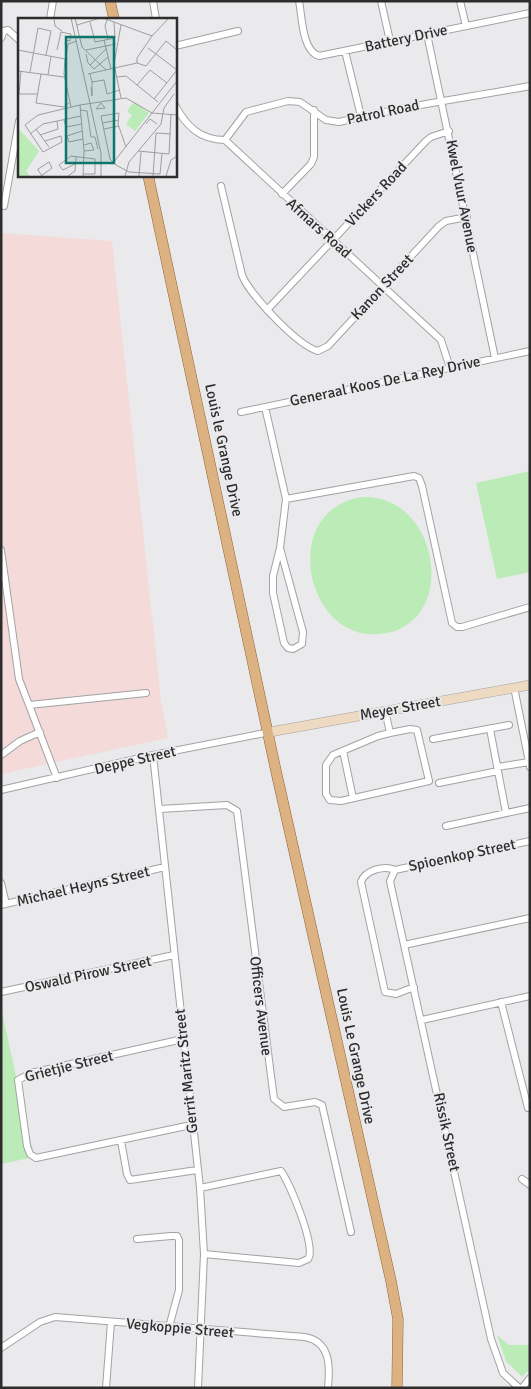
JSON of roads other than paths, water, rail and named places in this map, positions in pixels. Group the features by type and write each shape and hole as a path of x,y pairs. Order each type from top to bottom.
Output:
{"main road":[{"path":"110,1 114,18"},
{"name":"Louis le Grange Drive","path":"148,176 270,732"},
{"name":"Louis Le Grange Drive","path":"270,732 278,778 391,1281 398,1327 397,1388"}],"street":[{"path":"50,18 53,1"},
{"path":"153,1 156,18"},
{"name":"Battery Drive","path":"299,1 308,47 314,54 322,56 530,13"},
{"path":"381,1 390,41"},
{"path":"460,1 466,26"},
{"path":"1,38 4,30 8,30 18,39"},
{"path":"176,46 238,31"},
{"name":"Kwel Vuur Avenue","path":"427,34 449,131 495,358"},
{"path":"345,51 361,116"},
{"name":"Patrol Road","path":"225,140 241,117 251,109 294,101 314,110 326,120 334,122 442,100 478,96 530,86"},
{"path":"176,106 189,125 199,135 206,138 225,140"},
{"path":"282,194 313,160 314,110"},
{"path":"4,206 18,127"},
{"name":"Vickers Road","path":"267,310 426,141 431,137 449,131"},
{"name":"Afmars Road","path":"225,140 441,340 450,368"},
{"path":"221,186 242,276 248,289 267,310"},
{"name":"Kanon Street","path":"267,310 316,351 325,348 439,226 446,221 467,217"},
{"name":"Generaal Koos De La Rey Drive","path":"241,412 530,350"},
{"path":"265,407 286,499 280,548 273,576 273,593 284,643 288,648 293,649 302,644 303,632 280,548"},
{"path":"286,499 414,476 419,478 452,622 457,627 462,627 530,607"},
{"path":"1,550 19,679 57,778"},
{"name":"Meyer Street","path":"270,732 530,685"},
{"path":"439,783 498,769 529,764 514,688"},
{"path":"29,705 146,693"},
{"path":"385,710 390,733"},
{"path":"433,739 509,725"},
{"path":"410,729 417,730 429,781 333,801 326,794 326,766 333,755 378,736 390,733 410,729"},
{"path":"490,729 506,813"},
{"path":"1,754 20,741 40,732"},
{"name":"Deppe Street","path":"1,790 153,755 270,732"},
{"path":"343,751 353,798"},
{"name":"Gerrit Maritz Street","path":"153,755 191,1125 200,1188 204,1254 198,1388"},
{"name":"Officers Avenue","path":"160,809 227,805 237,811 274,1099 284,1107 315,1102 321,1103 351,1232"},
{"path":"446,826 530,808"},
{"name":"Spioenkop Street","path":"414,987 396,994 385,992 362,882 364,876 369,872 386,868 395,870 530,841"},
{"name":"Michael Heyns Street","path":"4,905 165,866"},
{"name":"Rissik Street","path":"395,870 390,881 491,1339 504,1372 521,1388"},
{"path":"1,883 4,905"},
{"path":"404,945 530,918"},
{"name":"Oswald Pirow Street","path":"1,992 174,955"},
{"path":"422,1020 530,996"},
{"path":"501,1002 528,1108"},
{"name":"Grietjie Street","path":"182,1039 31,1073 18,1080 27,1146 34,1158 191,1125"},
{"path":"121,1140 127,1174 130,1180 197,1170"},
{"path":"200,1188 281,1172 305,1229 312,1251 308,1259 299,1263 204,1254"},
{"path":"522,1179 530,1185"},
{"path":"136,1239 176,1236 179,1240 179,1290 169,1327"},
{"name":"Vegkoppie Street","path":"1,1348 40,1322 54,1316 305,1337 322,1345 327,1354 330,1369 328,1388"},
{"path":"106,1388 111,1322"},
{"path":"521,1388 530,1378"}]}
